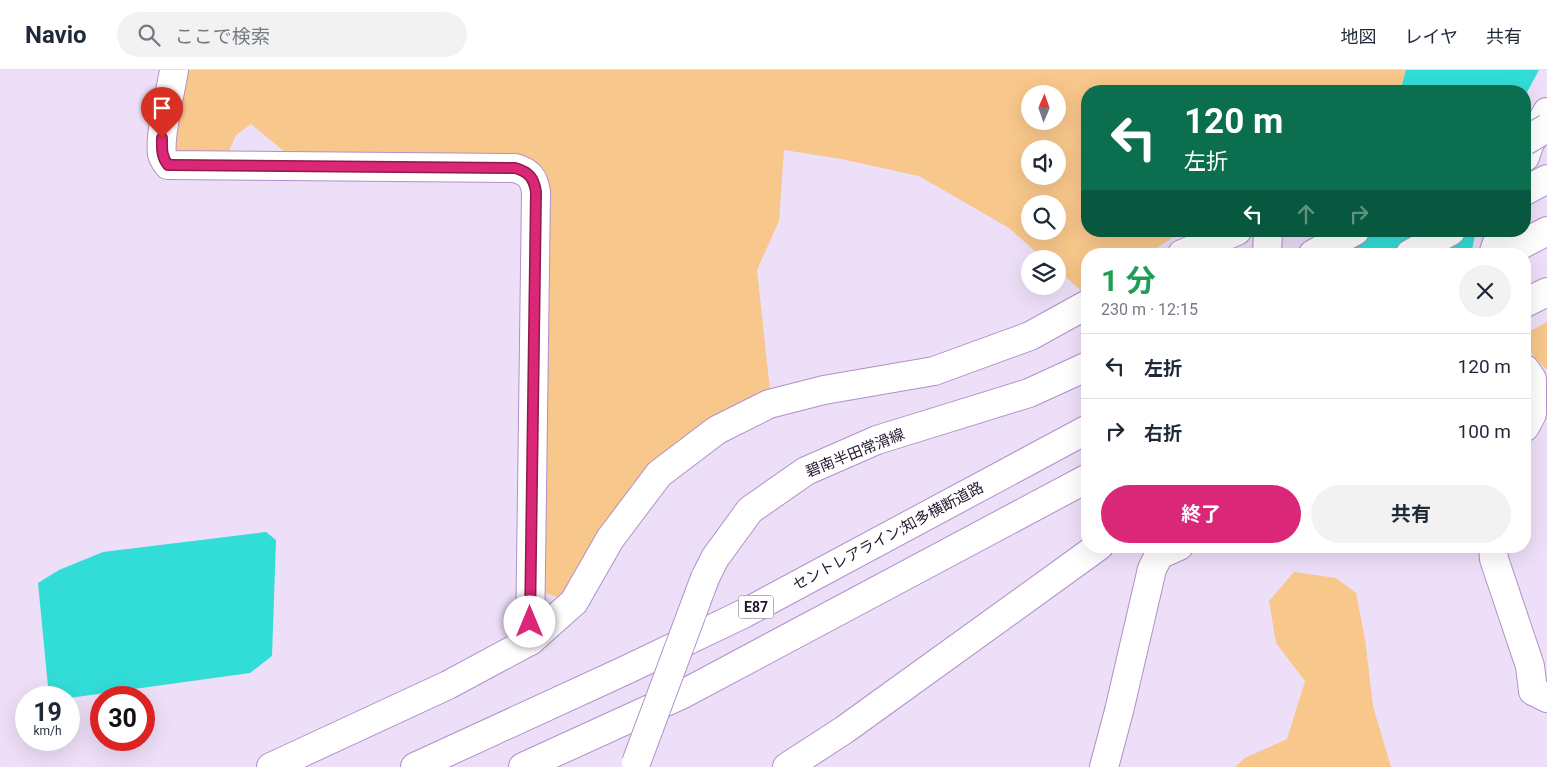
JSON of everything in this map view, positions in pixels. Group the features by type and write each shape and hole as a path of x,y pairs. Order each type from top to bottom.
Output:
{"main road":[{"path":"174,70 162,138 162,153 168,165 515,168 526,171 534,182 536,192 530,641"},
{"path":"1531,141 1547,112"},
{"path":"1531,137 1547,128"},
{"path":"1531,188 1547,179"},
{"path":"1515,248 1547,231"},
{"path":"1196,248 1223,237"},
{"path":"1324,248 1344,237"},
{"path":"1421,248 1440,237"},
{"path":"1531,300 1547,292"},
{"path":"272,767 448,685 530,641 574,602 610,539 659,474 717,430 769,404 824,390 934,371 1030,336 1081,308"},
{"name":"碧南半田常滑線","path":"636,766 705,578 715,558 750,510 806,471 877,440 1029,393 1081,369"},
{"path":"1531,378 1531,416"},
{"name":"セントレアライン;知多横断道路","path":"416,767 745,613 1081,433"},
{"path":"523,767 683,694 1081,482"},
{"path":"787,767 844,730 1089,553"},
{"path":"1104,767 1152,569 1159,555 1163,553"},
{"path":"1494,553 1530,666 1533,691 1547,698"}],"shaded area":[{"path":"186,70 1406,70 1402,85 1081,85 1081,237 1174,237 1157,248 1081,248 1081,291 1066,277 1066,250 1034,250 1023,240 1066,240 1066,195 1021,195 1021,239 1009,228 919,176 841,159 784,150 779,221 757,270 770,390 710,419 564,599 538,591 535,171 291,157 251,124 236,135 226,158 173,157 173,122"},
{"path":"1406,70 1539,70 1531,85 1402,85"},
{"path":"1351,237 1475,237 1472,248 1350,248"},
{"path":"1547,322 1547,370 1531,352 1531,331"},
{"path":"266,532 276,540 272,656 250,673 155,686 90,686 90,695 80,696 80,686 48,686 38,583 59,570 103,552"},
{"path":"1294,572 1336,578 1356,593 1365,639 1373,706 1391,767 1235,767 1245,758 1287,739 1305,681 1276,643 1269,601"}],"route":[{"path":"162,138 162,153 168,165 515,168 526,171 531,177 536,192 530,622"}]}
